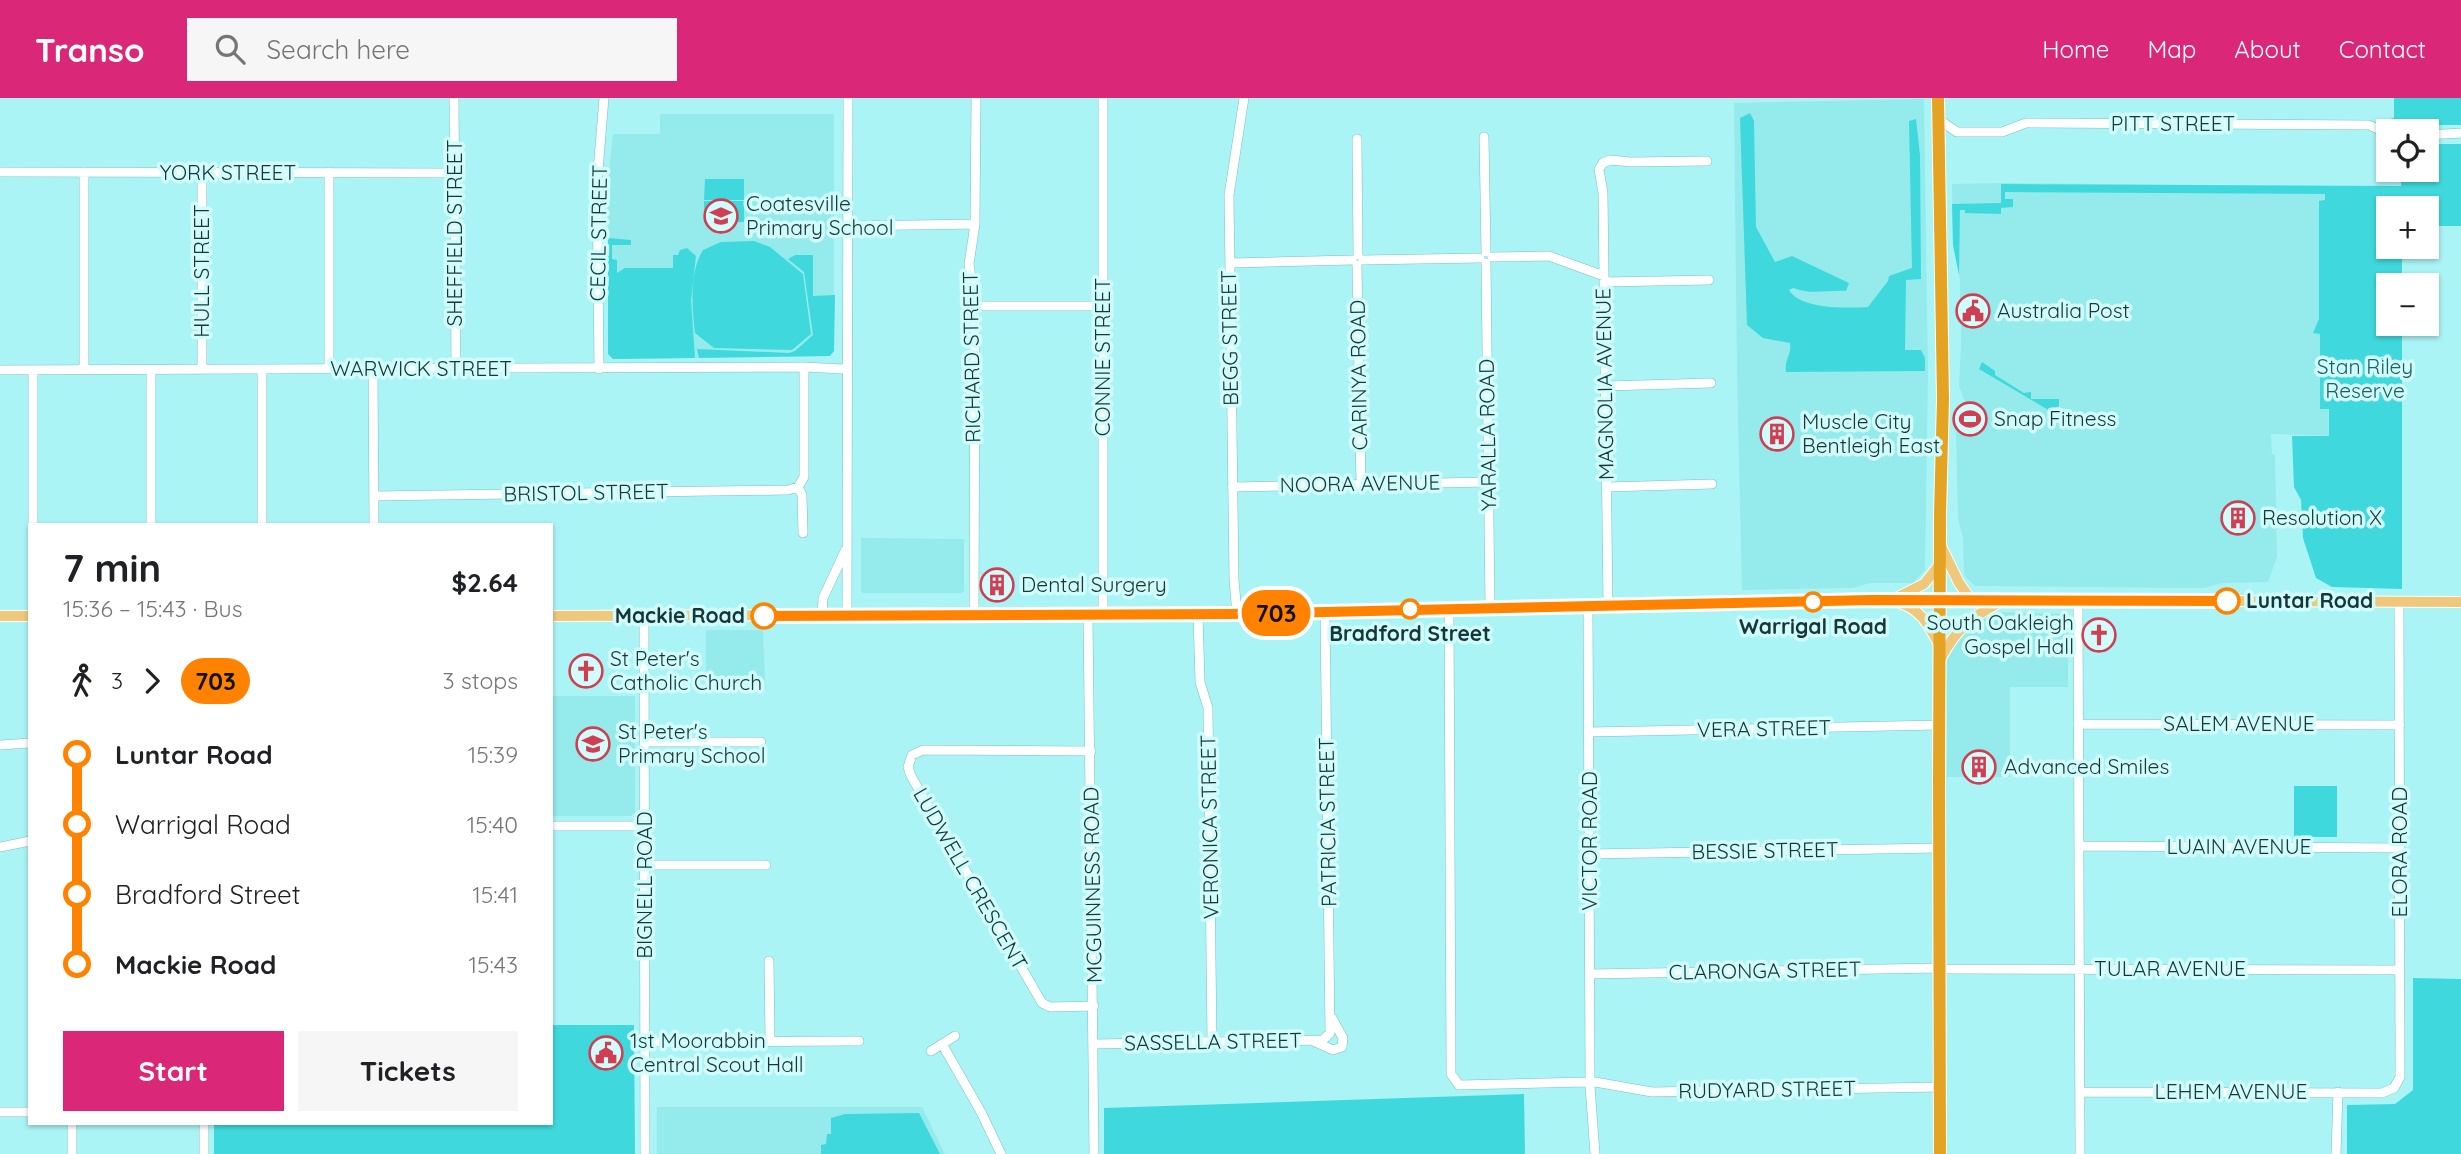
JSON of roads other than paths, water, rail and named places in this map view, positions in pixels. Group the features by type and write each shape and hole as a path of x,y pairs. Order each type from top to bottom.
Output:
{"highway":[{"path":"1938,98 1943,378 1939,848 1940,1154"}],"main road":[{"path":"1941,546 1959,583 1971,600"},
{"path":"1891,600 1924,584 1941,564"},
{"path":"1891,600 1915,609 1924,617 1941,653 1972,617 2003,600"},
{"path":"553,616 1234,614 1891,600 2461,602"},
{"path":"0,616 28,616"}],"street":[{"name":"SHEFFIELD STREET","path":"454,98 456,369"},
{"name":"CECIL STREET","path":"599,369 597,183 604,98"},
{"path":"847,616 848,98"},
{"name":"RICHARD STREET","path":"974,616 975,306 970,264 975,225 976,98"},
{"name":"CONNIE STREET","path":"1103,98 1103,615"},
{"name":"BEGG STREET","path":"1234,614 1229,195 1244,98"},
{"path":"1938,119 1957,132 1938,148"},
{"name":"PITT STREET","path":"1957,132 2002,132 2026,123 2369,125 2376,128"},
{"path":"2439,134 2461,133"},
{"name":"YARALLA ROAD","path":"1484,137 1490,608"},
{"name":"CARINYA ROAD","path":"1356,138 1361,485"},
{"name":"MAGNOLIA AVENUE","path":"1608,606 1603,193 1600,169 1603,163 1610,160 1707,161"},
{"name":"YORK STREET","path":"0,172 455,173"},
{"path":"84,172 84,369"},
{"path":"329,172 329,369"},
{"name":"HULL STREET","path":"202,173 202,369"},
{"path":"848,226 975,225"},
{"path":"1230,263 1549,256 1604,279 1709,280"},
{"path":"975,306 1103,306"},
{"path":"803,533 802,495 799,487 804,477 806,367"},
{"name":"WARWICK STREET","path":"0,370 847,367"},
{"path":"262,369 262,523"},
{"path":"373,369 374,523"},
{"path":"33,370 33,523"},
{"path":"151,370 151,523"},
{"path":"1606,386 1711,383"},
{"name":"NOORA AVENUE","path":"1232,487 1489,482"},
{"path":"1606,486 1712,484"},
{"name":"BRISTOL STREET","path":"374,496 788,490 799,487"},
{"path":"822,616 823,598 848,545"},
{"path":"2078,601 2080,1154"},
{"name":"ELORA ROAD","path":"2382,1093 2394,1088 2400,1077 2399,602"},
{"name":"VICTOR ROAD","path":"1588,606 1590,1082 1595,1154"},
{"name":"RUDYARD STREET","path":"1449,608 1451,1074 1459,1085 1590,1082 1652,1092 1940,1087"},
{"name":"PATRICIA STREET","path":"1325,611 1330,1033"},
{"name":"VERONICA STREET","path":"1198,614 1200,682 1208,708 1212,1041"},
{"name":"MCGUINNESS ROAD","path":"1088,615 1094,1154"},
{"name":"BIGNELL ROAD","path":"644,616 645,1154"},
{"name":"SALEM AVENUE","path":"2078,724 2400,725"},
{"name":"VERA STREET","path":"1589,732 1940,725"},
{"path":"645,742 761,741"},
{"path":"0,745 28,743"},
{"name":"LUDWELL CRESCENT","path":"1091,751 923,750 912,755 908,767 1042,1003 1050,1007 1094,1006"},
{"path":"553,826 645,826"},
{"path":"0,847 28,841"},
{"name":"LUAIN AVENUE","path":"2079,846 2400,848"},
{"path":"0,853 28,847"},
{"name":"BESSIE STREET","path":"1590,855 1939,848"},
{"path":"645,865 766,865"},
{"path":"769,961 770,1040"},
{"name":"TULAR AVENUE","path":"1940,968 2400,971"},
{"name":"CLARONGA STREET","path":"1590,974 1940,968"},
{"path":"1312,1040 1333,1050 1342,1047 1343,1038 1331,1016"},
{"name":"SASSELLA STREET","path":"1094,1044 1323,1040 1330,1033"},
{"path":"931,1051 955,1036"},
{"path":"645,1042 859,1041"},
{"path":"942,1044 981,1112 1000,1154"},
{"name":"LEHEM AVENUE","path":"2080,1091 2382,1093"},
{"path":"2335,1092 2336,1154"},
{"path":"0,1112 28,1112"},
{"path":"72,1125 72,1154"},
{"path":"204,1125 204,1154"}],"place":[{"name":"Coatesville Primary School","path":"721,216"},
{"name":"Australia Post","path":"1973,311"},
{"name":"Snap Fitness","path":"1970,419"},
{"name":"Muscle City Bentleigh East","path":"1777,434"},
{"name":"Resolution X","path":"2238,518"},
{"name":"Dental Surgery","path":"997,585"},
{"name":"Luntar Road","path":"2227,601"},
{"name":"Warrigal Road","path":"1813,602"},
{"name":"Bradford Street","path":"1410,609"},
{"name":"Mackie Road","path":"764,616"},
{"name":"South Oakleigh Gospel Hall","path":"2099,635"},
{"name":"St Peter's Catholic Church","path":"586,671"},
{"name":"St Peter's Primary School","path":"593,744"},
{"name":"Advanced Smiles","path":"1979,767"},
{"name":"1st Moorabbin Central Scout Hall","path":"606,1053"}],"park label":[{"name":"Stan Riley Reserve","path":"2365,379"}]}
